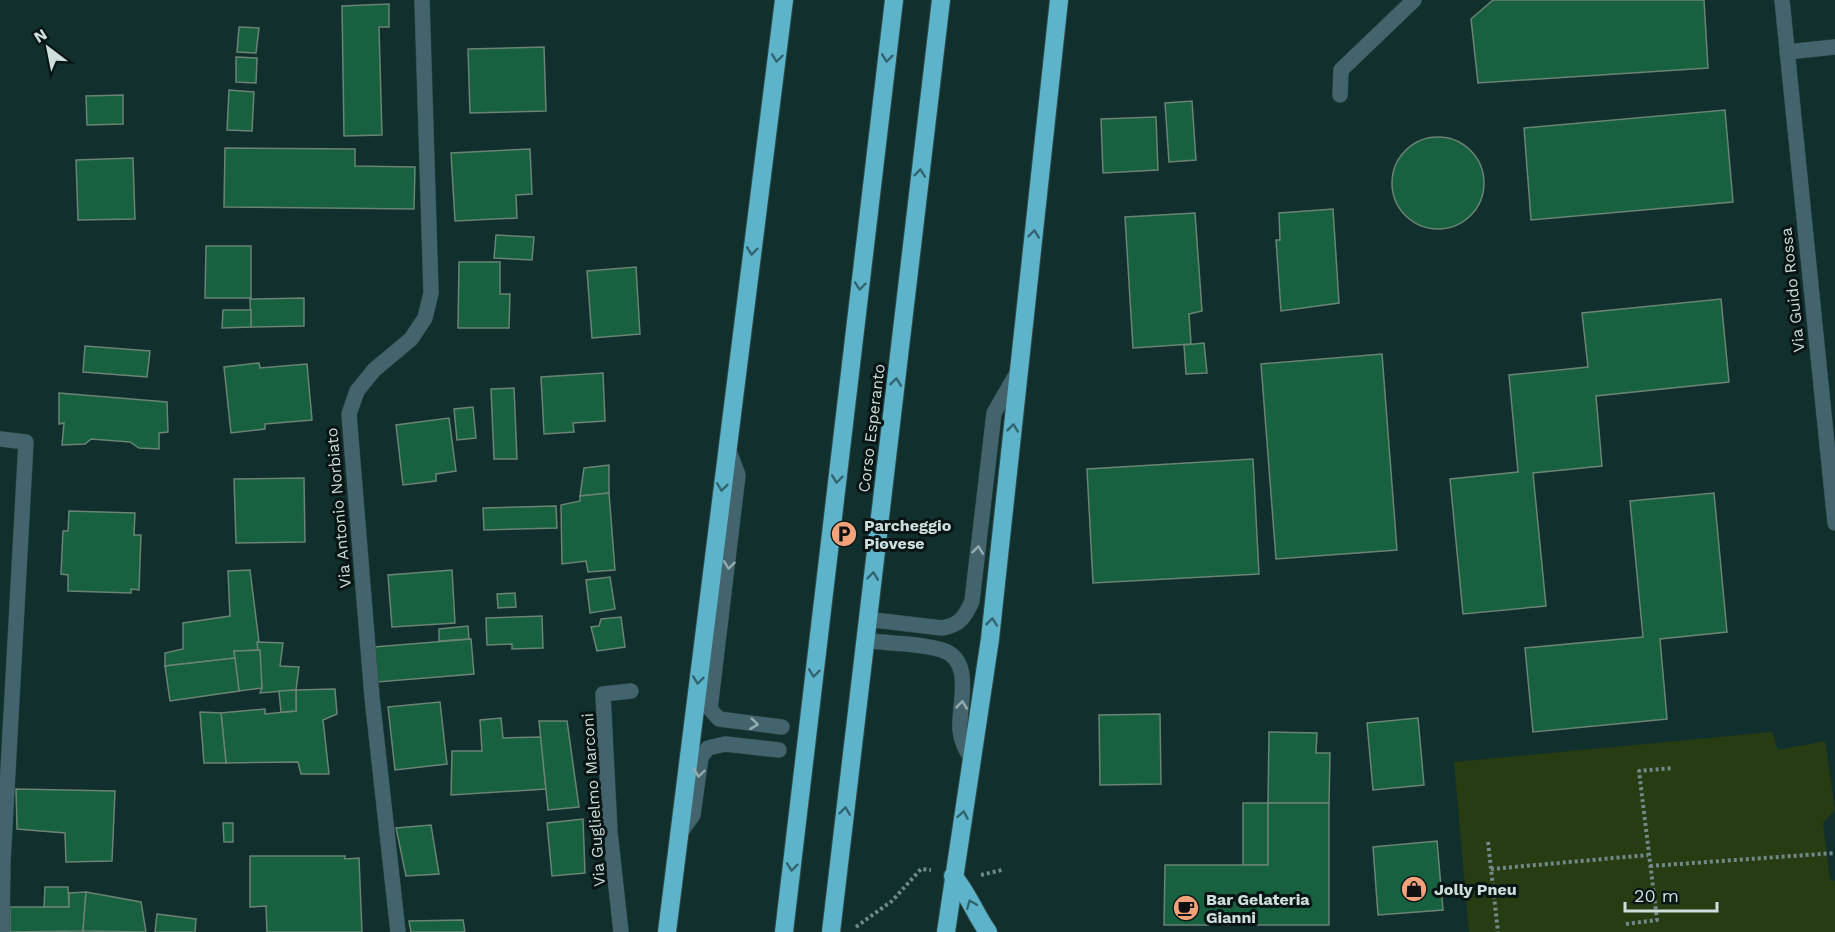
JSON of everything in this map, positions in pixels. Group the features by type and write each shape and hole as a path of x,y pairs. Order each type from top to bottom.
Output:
{"highway":[{"path":"667,932 784,0"},
{"name":"Corso Esperanto","path":"784,932 894,0"},
{"name":"Corso Esperanto","path":"831,932 941,0"},
{"path":"945,932 990,639 1059,0"},
{"path":"953,876 966,891 975,914 988,932"}],"street":[{"name":"Via Antonio Norbiato","path":"398,932 372,697 349,414 357,391 374,370 411,339 425,318 431,293 422,0"},
{"path":"1340,95 1341,70 1413,0"},
{"name":"Via Guido Rossa","path":"1782,0 1835,524"},
{"path":"1786,52 1835,48"},
{"path":"874,620 942,628 953,626 964,618 972,601 994,413 1019,369"},
{"path":"0,439 26,442 8,629 2,932"},
{"path":"728,446 738,475 710,709 719,719 782,727"},
{"path":"872,641 940,649 951,654 960,669 963,697 959,728 962,744 972,760"},
{"name":"Via Guglielmo Marconi","path":"621,932 610,832 603,694 631,691"},
{"path":"678,835 693,815 701,757 708,748 725,744 779,750"}],"path":[{"path":"1626,924 1657,920 1639,771 1672,768"},
{"path":"1488,842 1498,932"},
{"path":"1650,866 1835,853"},
{"path":"1491,869 1648,855"},
{"path":"848,932 892,901 921,869"},
{"path":"981,875 1002,870"}],"green space":[{"path":"1772,732 1778,750 1825,741 1835,810 1823,823 1830,879 1835,881 1835,932 1469,932 1454,762"}],"building":[{"path":"1493,0 1704,0 1708,68 1478,83 1471,19"},
{"path":"389,4 389,27 379,27 382,135 344,136 342,6"},
{"path":"239,27 259,28 256,53 237,52"},
{"path":"544,47 546,111 470,113 468,49"},
{"path":"236,57 257,58 256,83 236,82"},
{"path":"229,90 254,92 252,131 227,130"},
{"path":"123,95 123,124 87,125 86,96"},
{"path":"1192,101 1196,160 1169,162 1165,103"},
{"path":"1725,110 1733,202 1531,220 1524,128"},
{"path":"1156,117 1158,170 1103,173 1101,119"},
{"path":"1438,137 1464,145 1476,157 1484,183 1476,209 1464,221 1438,229 1412,221 1400,209 1392,183 1400,157 1412,145"},
{"path":"225,148 355,149 355,166 415,167 414,209 224,207"},
{"path":"530,149 532,194 516,195 517,218 455,221 451,153"},
{"path":"133,158 135,219 78,220 76,160"},
{"path":"1333,209 1339,303 1281,311 1276,240 1280,240 1279,213"},
{"path":"1195,213 1202,311 1189,314 1191,344 1133,348 1125,217"},
{"path":"496,235 534,237 532,260 494,258"},
{"path":"206,246 251,246 251,298 205,298"},
{"path":"459,262 500,262 500,294 510,294 509,328 458,328"},
{"path":"636,267 640,334 592,338 587,271"},
{"path":"304,298 304,326 251,327 250,299"},
{"path":"1721,299 1729,382 1596,396 1602,466 1533,473 1546,606 1463,614 1450,479 1518,472 1509,375 1588,367 1582,313"},
{"path":"223,310 251,310 251,327 222,328"},
{"path":"1204,343 1207,373 1186,374 1184,345"},
{"path":"85,346 150,351 147,377 83,372"},
{"path":"1382,354 1397,550 1276,559 1261,364"},
{"path":"259,363 260,368 307,364 312,420 265,424 265,429 231,433 224,367"},
{"path":"603,373 605,421 573,423 574,432 544,434 541,377"},
{"path":"514,388 517,459 494,459 491,389"},
{"path":"59,393 167,402 168,432 159,433 159,449 139,448 130,442 91,439 85,444 62,445 64,423 59,424"},
{"path":"473,407 476,438 457,440 454,409"},
{"path":"449,418 456,471 436,474 436,481 403,485 396,425"},
{"path":"1253,459 1259,574 1093,583 1087,469"},
{"path":"609,465 609,493 580,496 584,468"},
{"path":"304,478 305,542 236,543 234,479"},
{"path":"609,493 615,570 588,572 586,561 562,564 561,505 580,501 580,496"},
{"path":"1714,493 1727,632 1660,639 1667,719 1533,732 1525,648 1643,637 1630,501"},
{"path":"556,506 557,528 484,530 483,508"},
{"path":"69,511 135,513 134,535 141,535 139,590 131,589 131,593 68,591 68,575 61,574 63,531 68,531"},
{"path":"250,570 260,650 234,651 235,658 165,666 165,653 183,649 183,623 230,616 228,571"},
{"path":"452,570 455,623 392,627 388,575"},
{"path":"610,577 615,609 590,613 586,580"},
{"path":"515,593 516,607 498,608 497,594"},
{"path":"542,616 543,648 512,649 512,644 487,645 486,618"},
{"path":"621,617 625,647 597,651 591,627 599,626 601,619"},
{"path":"468,626 469,639 439,641 439,629"},
{"path":"471,639 474,674 377,682 374,647"},
{"path":"257,642 283,643 280,666 299,667 296,690 260,693 262,688"},
{"path":"260,650 262,688 239,691 234,651"},
{"path":"235,658 239,691 170,701 165,666"},
{"path":"335,689 337,714 323,720 329,774 301,774 298,762 226,763 221,713 265,709 265,714 296,711 296,690"},
{"path":"296,690 296,711 281,712 279,691"},
{"path":"440,702 447,764 395,770 388,707"},
{"path":"200,712 221,713 226,763 204,763"},
{"path":"1160,714 1161,784 1100,785 1099,715"},
{"path":"501,718 503,738 541,737 546,789 451,795 452,751 482,751 480,720"},
{"path":"1418,718 1424,785 1373,790 1367,723"},
{"path":"539,721 567,721 579,807 548,810"},
{"path":"1269,732 1317,733 1316,753 1330,753 1329,803 1268,803"},
{"path":"16,789 115,791 112,861 66,862 65,833 17,829"},
{"path":"1243,803 1268,803 1268,865 1243,865"},
{"path":"1268,803 1329,803 1329,925 1164,925 1165,865 1268,865"},
{"path":"583,819 585,873 552,876 547,823"},
{"path":"223,823 233,823 233,842 224,842"},
{"path":"431,825 439,874 406,876 396,828"},
{"path":"1437,841 1443,910 1378,915 1373,847"},
{"path":"250,856 359,858 362,932 267,932 266,906 250,907"},
{"path":"45,887 68,887 69,907 44,907"},
{"path":"86,892 83,931 10,932 10,907 69,907 69,893"},
{"path":"86,892 141,902 146,932 83,931"},
{"path":"157,914 196,919 195,932 155,932"},
{"path":"463,920 465,932 411,932 409,921"}],"place":[{"name":"Parcheggio Piovese","path":"844,534"},
{"name":"Jolly Pneu","path":"1414,889"},
{"name":"Bar Gelateria Gianni","path":"1186,908"}]}
